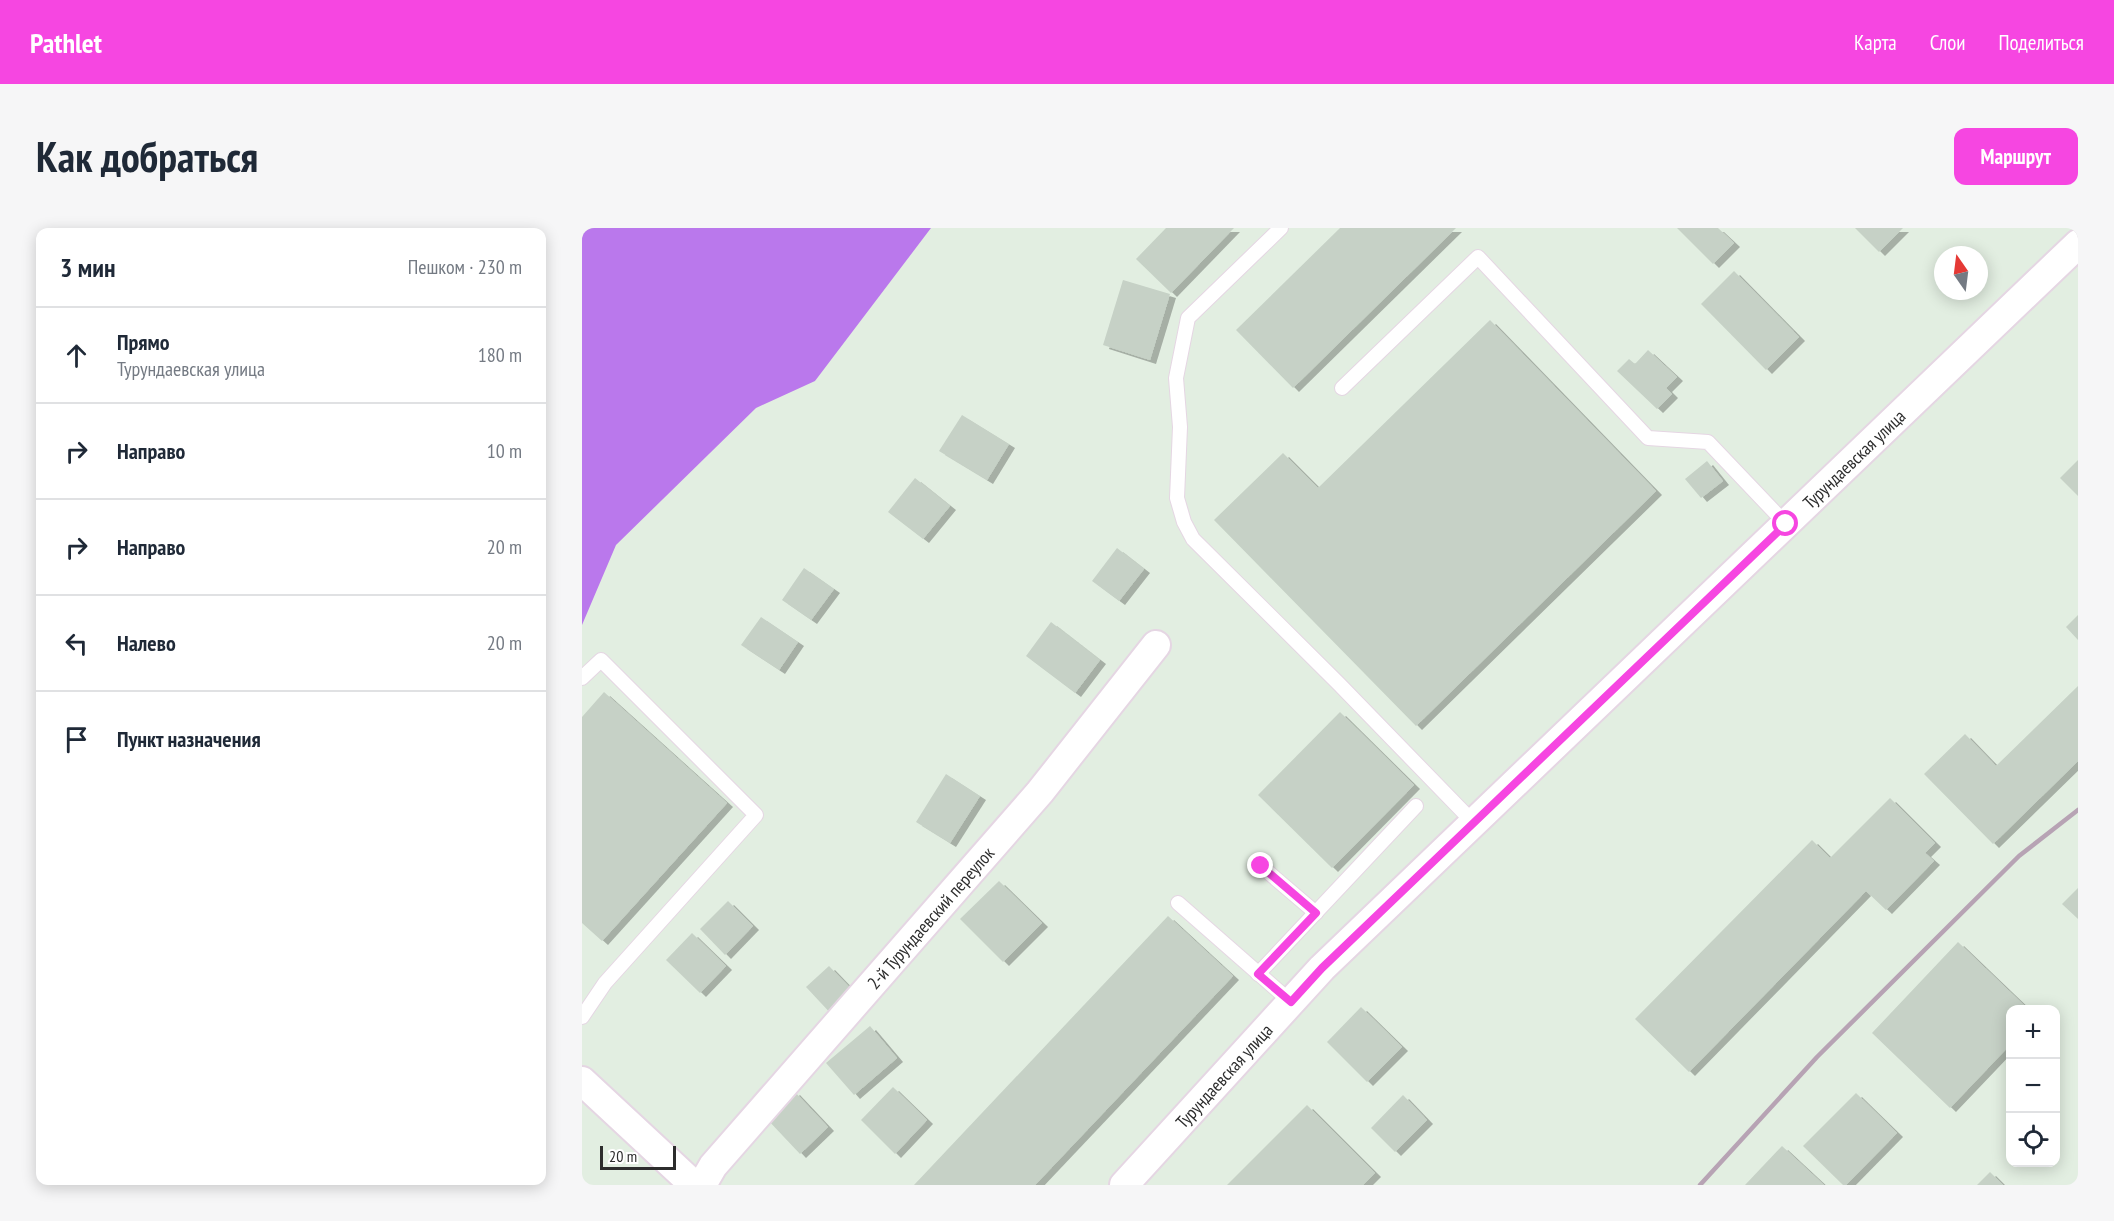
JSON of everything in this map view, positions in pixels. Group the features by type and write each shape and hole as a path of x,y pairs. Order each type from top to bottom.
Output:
{"street":[{"name":"Турундаевская улица","path":"1124,1185 1322,968 2078,244"},
{"name":"2-й Турундаевский переулок","path":"702,1185 713,1166 1040,792 1156,645"},
{"path":"582,1081 694,1185"}],"lane":[{"path":"1281,228 1188,318 1176,378 1180,427 1177,498 1184,522 1193,539 1474,823"},
{"path":"1342,388 1478,257 1648,438 1708,442 1786,524"},
{"path":"582,678 601,660 756,815 605,983 582,1017"},
{"path":"1258,974 1416,806"},
{"path":"1261,866 1316,913"},
{"path":"1178,903 1291,1002"}],"shaded area":[{"path":"582,228 931,228 815,381 756,408 616,545 582,625"}],"building":[{"path":"1166,228 1234,228 1171,293 1136,259"},
{"path":"1340,228 1456,228 1293,388 1236,330"},
{"path":"1677,228 1718,228 1734,243 1713,264"},
{"path":"1855,228 1903,228 1879,252"},
{"path":"1734,271 1799,337 1766,370 1701,304"},
{"path":"1123,280 1170,294 1150,360 1103,345"},
{"path":"1490,320 1656,491 1416,726 1214,520 1283,453 1318,488"},
{"path":"1648,350 1677,377 1666,388 1672,394 1657,409 1617,371 1629,359 1635,364"},
{"path":"962,415 1009,444 987,480 939,451"},
{"path":"2078,460 2078,496 2060,478"},
{"path":"1707,461 1723,481 1701,498 1685,479"},
{"path":"915,478 950,506 923,539 888,512"},
{"path":"1117,548 1144,569 1119,601 1092,581"},
{"path":"804,568 834,589 811,620 782,600"},
{"path":"2078,615 2078,640 2066,627"},
{"path":"761,617 798,642 779,670 741,645"},
{"path":"1051,622 1100,660 1075,693 1026,656"},
{"path":"2078,686 2078,761 1993,844 1924,774 1965,734 1996,766"},
{"path":"604,692 727,803 602,941 582,923 582,717"},
{"path":"1340,712 1414,785 1332,868 1258,795"},
{"path":"946,774 980,796 950,843 916,822"},
{"path":"1890,798 1935,843 1925,853 1934,861 1886,910 1866,891 1689,1072 1635,1019 1812,840 1830,858"},
{"path":"999,881 1042,923 1003,962 960,919"},
{"path":"2078,888 2078,919 2062,904"},
{"path":"728,901 753,926 725,955 700,929"},
{"path":"1168,916 1233,976 1035,1185 914,1185"},
{"path":"692,933 726,966 700,993 666,960"},
{"path":"1958,942 2024,1005 2006,1005 2006,1049 1950,1108 1872,1033"},
{"path":"829,966 857,995 834,1017 806,987"},
{"path":"1361,1007 1402,1047 1367,1082 1327,1042"},
{"path":"870,1026 897,1058 854,1095 826,1063"},
{"path":"893,1087 927,1120 895,1154 861,1120"},
{"path":"794,1091 828,1127 800,1154 766,1118"},
{"path":"1856,1093 1897,1133 1846,1185 1843,1185 1803,1146"},
{"path":"1403,1095 1427,1120 1395,1152 1371,1128"},
{"path":"1307,1105 1375,1173 1363,1185 1227,1185"},
{"path":"1782,1146 1824,1185 1745,1185"},
{"path":"1990,1172 2003,1185 1977,1185"}],"railway":[{"path":"1700,1185 1817,1057 2019,856 2078,810"}],"route":[{"path":"1261,866 1316,913 1258,974 1291,1002 1322,968 1786,524"}]}
